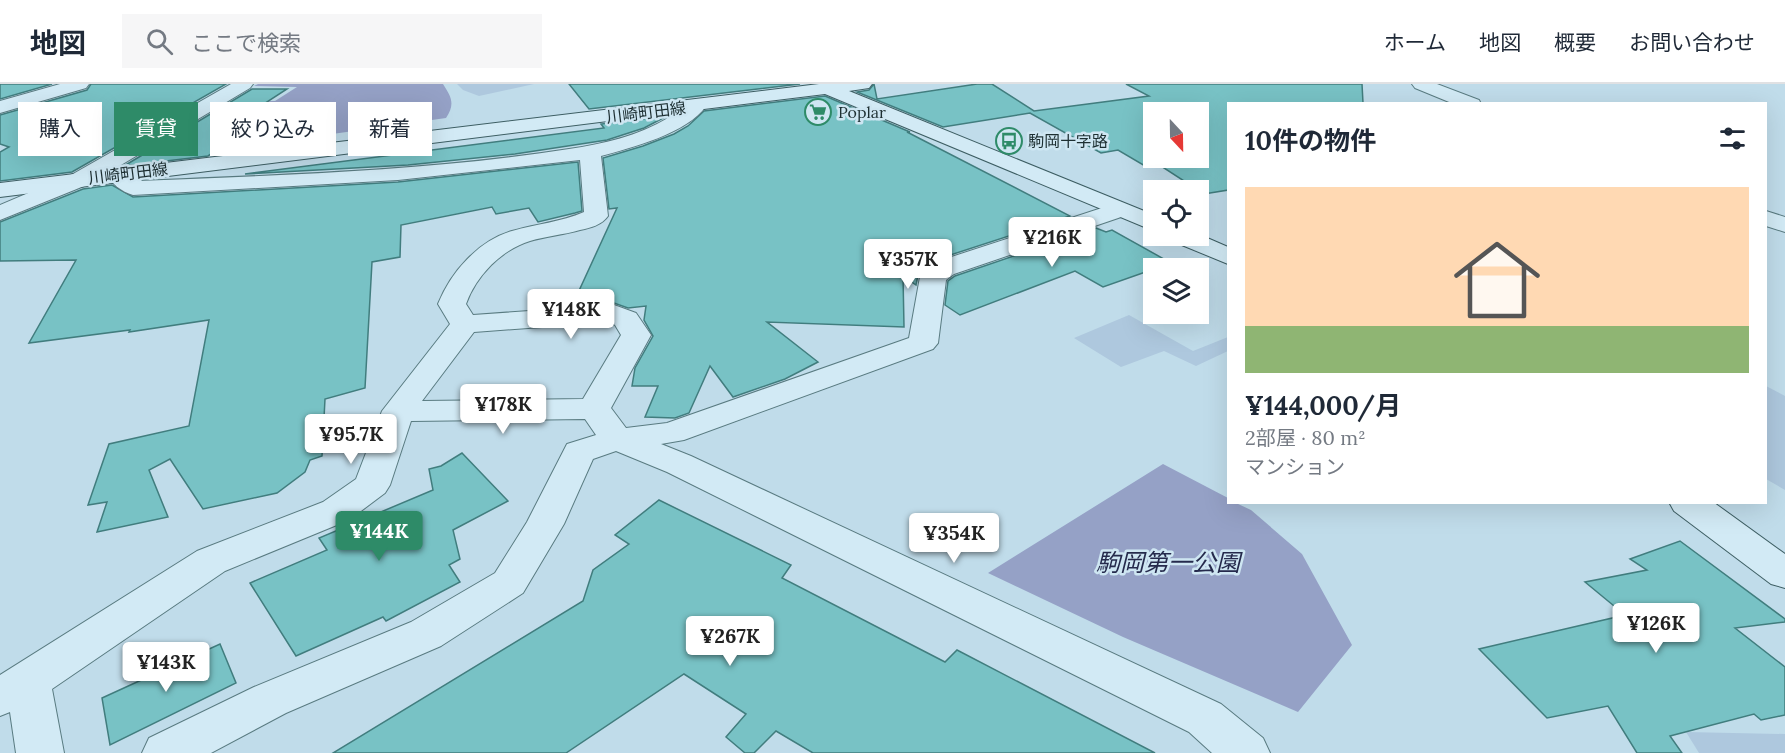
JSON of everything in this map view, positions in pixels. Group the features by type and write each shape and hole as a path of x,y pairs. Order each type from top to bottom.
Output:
{"street":[{"path":"0,107 80,84"},
{"path":"0,213 81,179 244,84"},
{"name":"川崎町田線","path":"0,190 117,174 697,106 821,86 863,84"},
{"path":"1421,84 1467,102"},
{"path":"821,86 1143,220"},
{"path":"117,174 133,188 409,175 590,153 644,136 682,119 697,106"},
{"path":"465,324 452,304 458,287 489,250 510,238 585,222 596,216 590,153"},
{"path":"399,411 606,424 672,434 923,343 933,277 945,268 1119,210"},
{"path":"1767,218 1785,225"},
{"path":"1204,246 1227,256"},
{"path":"40,753 14,690 211,561 336,511 372,485 399,411 465,324 614,313 626,319 636,335 606,424 579,452 546,524 509,583 426,634 270,700 166,753"},
{"path":"606,424 690,470 1205,718 1246,753"},
{"path":"1690,504 1785,574"}],"shaded area":[{"path":"457,84 534,84 479,96 463,90"},
{"path":"1129,315 1193,351 1227,337 1227,351 1196,366 1164,351 1121,367 1074,338"},
{"path":"1767,387 1785,396 1785,490 1767,480"},
{"path":"1686,732 1785,734 1785,753 1699,753"}],"green space":[{"path":"258,84 443,84 450,97 451,109 446,118 432,120 432,102 348,102 348,132 336,133 336,102 227,102 275,101 297,87 254,86"},
{"name":"駒岡第一公園","path":"1163,464 1227,497 1227,504 1238,504 1251,510 1302,554 1352,645 1298,712 1123,637 988,573"}],"building":[{"path":"0,84 52,84 0,99"},
{"path":"91,84 226,84 194,102 114,102 114,148 102,155 102,102 45,102 87,90"},
{"path":"569,84 800,84 589,109"},
{"path":"874,84 877,99 977,84 992,84 1034,111 1149,96 1126,84 1362,84 1363,102 1227,102 1227,190 1209,193 1209,180 1183,180 1164,168 1209,168 1209,102 1143,102 1143,165 1118,150 1101,153 1030,113 943,127 857,92 869,90"},
{"path":"252,89 287,89 267,102 230,102"},
{"path":"825,96 910,132 907,132 1070,216 935,260 918,275 916,285 903,276 904,327 767,322 818,362 785,379 733,397 710,366 689,413 675,418 645,417 658,386 632,386 635,368 653,336 644,320 646,306 628,308 614,303 572,306 617,208 609,209 603,158 674,134 688,126 704,111"},
{"path":"18,110 18,156 100,156 72,172 0,181 0,152 9,147 0,144 0,115"},
{"path":"210,114 210,155 208,156 124,166 141,156 198,156 198,121"},
{"path":"667,116 644,128 607,140 515,154 408,165 245,174 385,156 432,156 432,150 604,128 601,124"},
{"path":"578,162 582,211 538,222 529,208 496,214 492,207 401,225 400,257 372,262 365,388 325,399 322,456 310,460 305,472 277,493 203,509 170,459 149,470 168,517 97,532 107,502 88,505 109,444 189,426 209,320 29,343 76,260 0,261 0,222 83,189 112,185 133,197 398,182"},
{"path":"1096,228 1106,232 1112,230 1162,258 1143,258 1143,273 1103,287 1075,271 960,315 945,305 948,281 955,276"},
{"path":"462,453 508,501 453,530 460,559 449,565 460,582 386,621 383,617 296,656 250,583 327,550 319,538 433,490 429,469 441,466"},
{"path":"659,500 791,565 782,578 945,662 957,650 1155,753 813,753 776,731 754,753 745,753 726,737 746,714 684,674 566,753 333,753 583,601 593,570 629,544 615,535"},
{"path":"1680,541 1785,619 1785,622 1735,628 1785,667 1785,715 1761,720 1754,714 1670,736 1682,753 1637,753 1608,706 1547,718 1479,649 1625,615 1585,582 1647,570 1630,559"},
{"path":"220,644 236,683 110,745 102,698"}],"place":[{"name":"Poplar","path":"818,112"},
{"name":"駒岡十字路","path":"1009,141"}]}
